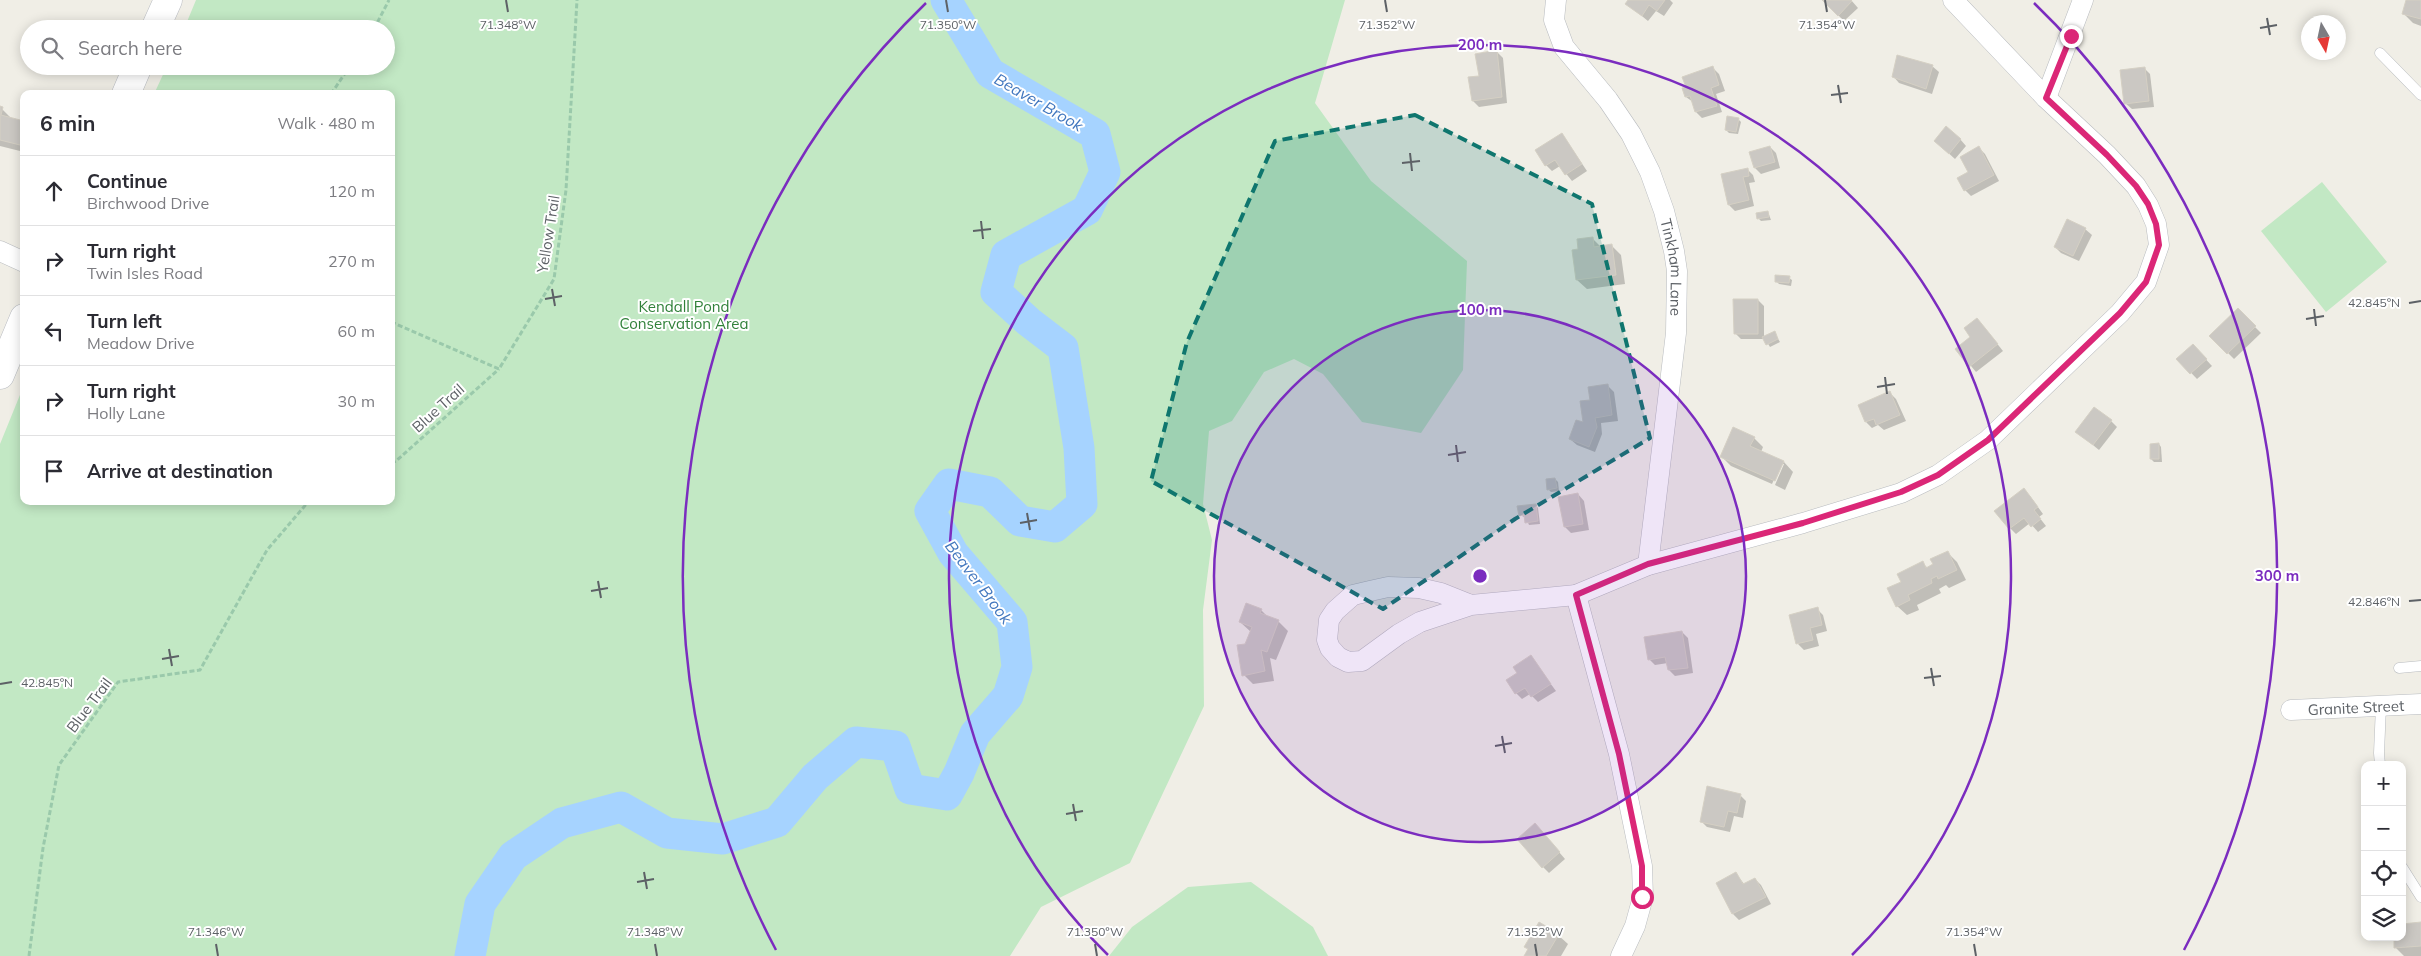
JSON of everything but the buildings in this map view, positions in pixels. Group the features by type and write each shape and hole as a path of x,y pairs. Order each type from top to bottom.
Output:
{"street":[{"path":"159,20 168,0"},
{"name":"Tinkham Lane","path":"1556,0 1554,20 1564,47 1608,100 1631,134 1650,172 1664,211 1674,251 1677,271 1676,333 1648,564"},
{"path":"1472,605 1441,593 1419,588 1388,587 1353,595 1335,611 1329,620 1327,640 1330,648 1338,657 1348,662 1362,661 1399,634 1420,622 1472,605 1576,595 1648,564 1803,523 1901,492 1938,475 1988,440 2120,313 2146,282 2159,245 2148,204 2136,186 2107,155 2046,98 1953,0"},
{"path":"2046,98 2083,0"},
{"path":"128,90 134,75"},
{"path":"0,251 20,260"},
{"path":"0,374 20,327"},
{"path":"1576,595 1619,754 1642,866 1642,897 1635,926 1621,956"},
{"name":"Granite Street","path":"2291,710 2421,704"}],"lane":[{"path":"2380,53 2421,95"},
{"path":"2399,668 2421,666"},
{"path":"2379,761 2378,753 2381,706"},
{"path":"2406,873 2421,897"}],"path":[{"path":"379,20 389,0"},
{"name":"Yellow Trail","path":"499,369 554,279 566,190 577,0"},
{"path":"334,90 344,75"},
{"path":"395,324 499,369"},
{"name":"Blue Trail","path":"395,461 499,369"},
{"name":"Blue Trail","path":"29,956 43,848 59,765 118,682 200,670 267,550 306,505"}],"highlighted area":[{"path":"1415,115 1592,204 1650,438 1515,519 1383,609 1151,481 1187,342 1275,141"}],"green space":[{"name":"Kendall Pond Conservation Area","path":"196,0 1345,0 1315,103 1371,181 1467,261 1463,370 1421,433 1362,422 1323,374 1294,359 1264,372 1232,421 1209,431 1203,504 1212,540 1203,610 1204,706 1130,863 1041,907 1010,956 0,956 0,444 20,395 20,505 395,505 395,90 156,90 163,75 395,75 395,20 188,20"},
{"path":"2322,182 2387,262 2326,312 2261,231"},
{"path":"1251,882 1313,927 1328,956 1109,956 1132,927 1188,887"}],"waterway":[{"name":"Beaver Brook","path":"470,956 480,904 513,856 562,823 621,807 667,833 723,839 777,822 815,777 856,742 895,746 910,789 947,795 959,773 975,734 1008,696 1017,667 1012,622 953,553 930,511 949,484 990,492 1020,521 1055,527 1082,504 1079,448 1063,348 1029,322 996,292 1006,255 1087,210 1105,172 1095,134 990,73 946,0"}],"route":[{"path":"1642,897 1642,866 1619,754 1576,595 1610,582 1648,564 1803,523 1901,492 1938,475 1988,440 2019,413 2120,313 2146,282 2159,245 2156,224 2148,204 2136,186 2107,155 2046,98 2071,36"}]}
